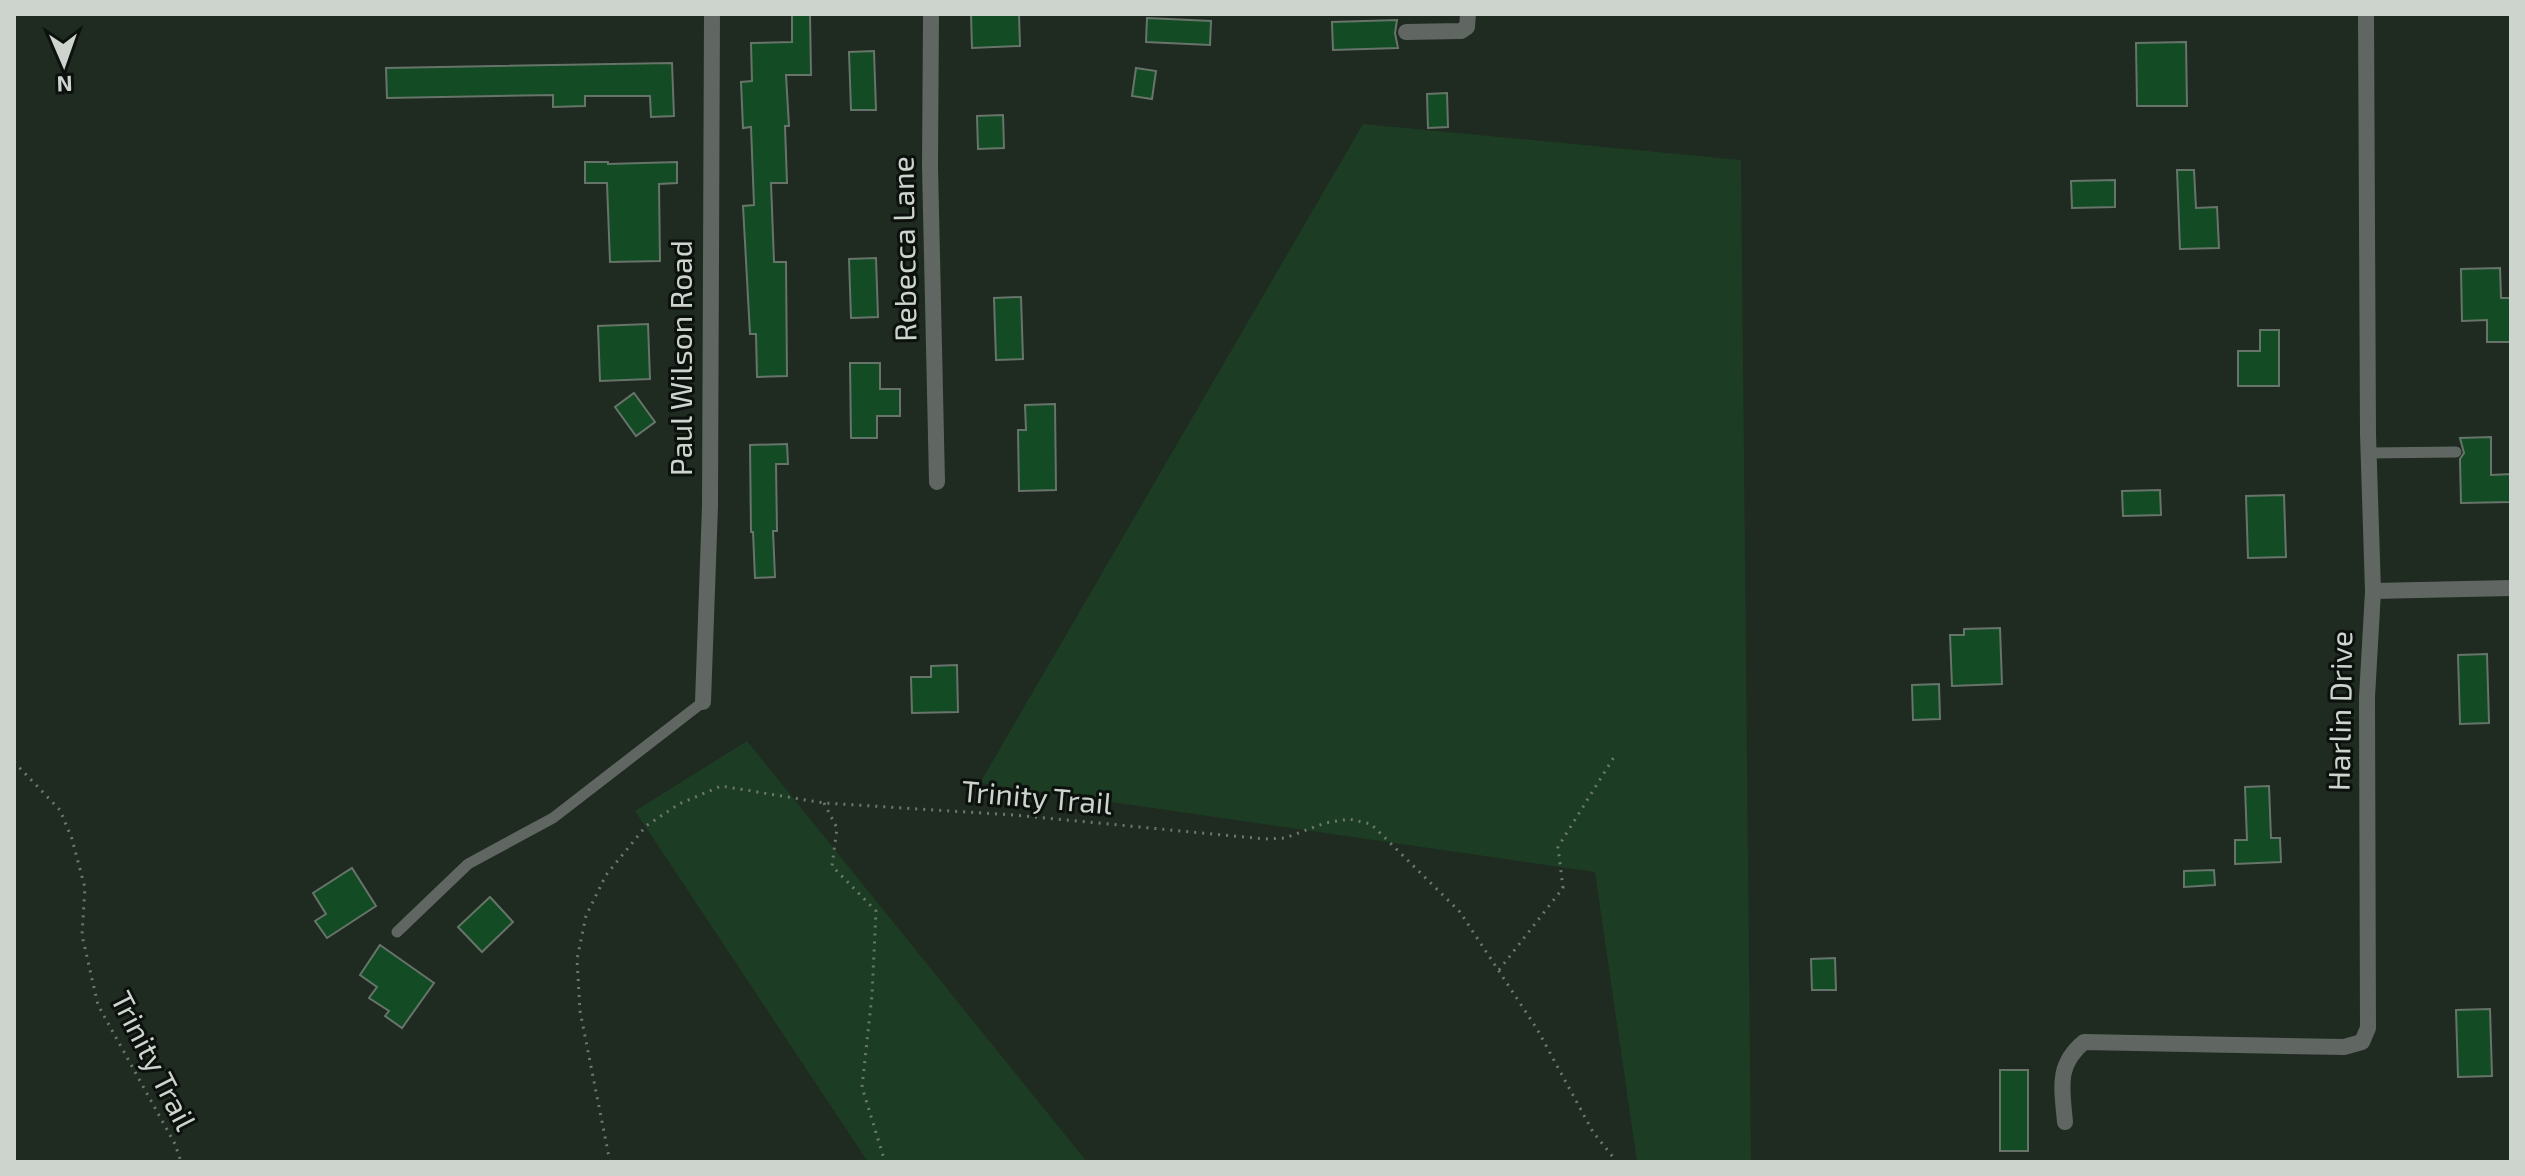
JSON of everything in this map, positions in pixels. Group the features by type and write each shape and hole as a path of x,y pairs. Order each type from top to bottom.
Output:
{"street":[{"name":"Paul Wilson Road","path":"703,702 710,506 712,14"},
{"name":"Rebecca Lane","path":"931,14 930,166 937,482"},
{"path":"1406,32 1461,31 1467,27 1468,14"},
{"name":"Harlin Drive","path":"2065,1122 2063,1068 2070,1054 2084,1042 2344,1047 2362,1042 2368,1028 2367,697 2373,591 2366,14"},
{"path":"2373,591 2511,588"}],"lane":[{"path":"2369,453 2456,452"},
{"path":"397,932 468,864 553,818 703,702"}],"path":[{"path":"1499,970 1563,888 1558,847 1614,757"},
{"name":"Trinity Trail","path":"14,762 60,810 72,839 85,888 82,935 98,1005 175,1144 181,1162"},
{"name":"Trinity Trail","path":"610,1162 580,1011 577,959 586,916 606,875 646,826 679,804 721,786 824,803 985,813 1265,839 1285,838 1325,823 1349,819 1371,824 1460,912 1537,1029 1593,1132 1617,1162"},
{"path":"824,803 837,828 832,866 876,911 872,995 862,1087 885,1162"}],"green space":[{"path":"1363,124 1741,160 1751,1162 1637,1162 1595,872 980,783"},
{"path":"747,741 1087,1162 868,1162 635,811"}],"building":[{"path":"792,14 810,14 811,75 786,75 789,126 785,126 787,183 771,183 774,262 786,262 787,376 757,377 756,334 750,334 743,206 754,205 751,127 743,128 741,82 752,81 751,43 792,42"},
{"path":"971,14 1019,14 1020,46 972,48"},
{"path":"1147,18 1211,21 1210,45 1146,42"},
{"path":"1397,20 1395,33 1398,48 1333,50 1332,22"},
{"path":"2186,42 2187,106 2137,106 2136,43"},
{"path":"874,51 876,110 851,110 849,52"},
{"path":"672,63 674,116 651,117 650,96 585,96 585,106 553,107 553,95 387,98 386,68"},
{"path":"1136,68 1156,71 1152,99 1132,96"},
{"path":"1447,93 1448,127 1428,128 1427,94"},
{"path":"1003,115 1004,148 978,149 977,116"},
{"path":"585,162 677,162 677,183 659,184 660,261 610,262 607,183 585,183"},
{"path":"2177,170 2194,170 2196,208 2217,207 2219,248 2180,249"},
{"path":"2115,180 2115,207 2072,208 2071,181"},
{"path":"876,258 878,317 851,318 849,259"},
{"path":"2500,268 2501,298 2510,298 2511,342 2487,342 2487,320 2462,321 2461,269"},
{"path":"1021,297 1023,359 996,360 994,298"},
{"path":"648,324 650,379 600,381 598,326"},
{"path":"2260,330 2279,330 2279,386 2238,386 2238,351 2260,351"},
{"path":"850,363 880,363 880,389 900,389 900,416 877,416 877,438 851,438"},
{"path":"634,393 655,422 636,436 615,407"},
{"path":"1055,404 1056,490 1019,491 1018,430 1026,430 1025,405"},
{"path":"2491,437 2491,475 2511,474 2511,502 2461,503 2460,459 2464,453 2460,438"},
{"path":"787,444 788,464 776,464 777,531 773,531 775,577 755,578 750,445"},
{"path":"2160,490 2161,515 2123,516 2122,491"},
{"path":"2284,495 2286,557 2248,558 2246,496"},
{"path":"2000,628 2002,684 1952,686 1950,635 1964,635 1964,629"},
{"path":"2487,654 2489,723 2460,724 2458,655"},
{"path":"957,665 958,712 912,713 911,677 931,677 931,666"},
{"path":"1939,684 1940,719 1913,720 1912,685"},
{"path":"2269,786 2271,838 2280,838 2281,862 2235,864 2235,840 2247,840 2245,787"},
{"path":"352,868 376,906 327,938 315,921 326,914 313,893"},
{"path":"2214,870 2215,885 2184,887 2184,871"},
{"path":"490,897 513,922 482,952 458,927"},
{"path":"380,945 434,983 402,1028 385,1016 389,1011 369,998 377,987 360,975"},
{"path":"1835,958 1836,990 1812,990 1811,959"},
{"path":"2490,1009 2492,1076 2458,1077 2456,1010"},
{"path":"2000,1070 2028,1070 2028,1151 2000,1151"}]}
